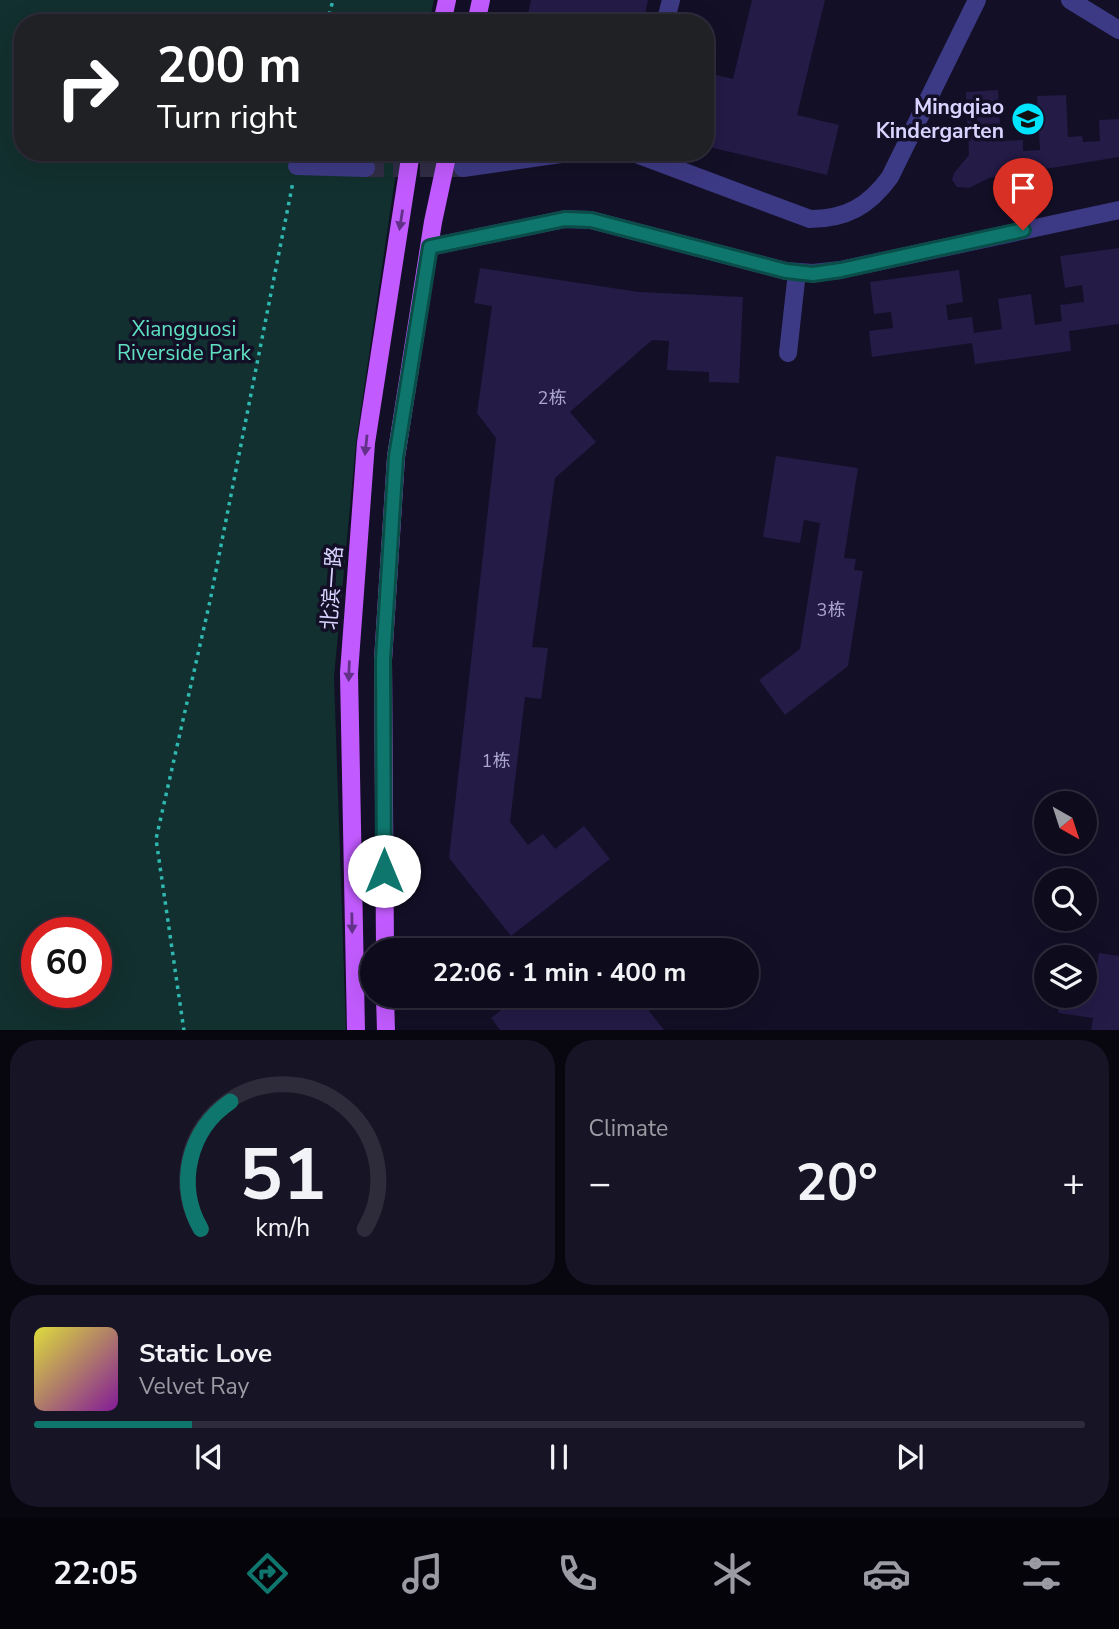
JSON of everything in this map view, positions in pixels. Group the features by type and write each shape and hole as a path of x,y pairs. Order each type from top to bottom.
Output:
{"main road":[{"name":"北滨一路","path":"356,1030 349,673 366,443 410,161"},
{"path":"385,938 383,660 395,471 430,247 447,161"},
{"path":"385,1008 386,1030"}],"street":[{"path":"655,161 810,219 832,219 855,211 875,197 891,177 977,0"},
{"path":"1070,0 1119,30"},
{"path":"463,168 512,161"},
{"path":"297,166 366,168"},
{"path":"430,247 565,219 591,220 797,272 841,270 1119,210"},
{"path":"788,353 797,272"}],"path":[{"path":"184,1030 156,839 210,601 297,166"}],"green space":[{"name":"Xiangguosi Riverside Park","path":"0,0 434,0 431,14 14,14 14,161 398,161 356,443 334,677 346,1030 0,1030"}],"building":[{"path":"531,0 648,0 645,14 528,14"},
{"path":"752,0 825,0 797,115 839,125 827,175 714,148 714,74 733,79"},
{"path":"998,90 1001,141 1023,140 1023,151 1040,150 1037,96 1066,95 1068,137 1082,136 1083,142 1100,141 1099,120 1119,119 1119,157 989,178 969,188 957,187 952,180 954,173 969,155 966,92"},
{"path":"1119,248 1119,324 1069,331 1071,351 975,364 972,343 872,357 869,331 893,328 891,312 874,314 870,282 959,270 963,302 946,305 948,320 972,317 974,333 1002,329 998,299 1031,294 1035,325 1062,321 1060,305 1084,302 1082,285 1065,288 1060,256"},
{"path":"480,268 639,292 743,297 739,383 709,382 709,372 667,370 669,341 652,340 570,412 596,442 555,478 532,647 548,648 541,699 525,697 510,822 528,845 543,834 555,849 584,826 610,859 511,936 449,858 496,438 477,413 492,306 474,303"},
{"path":"776,456 858,468 844,558 856,559 854,570 863,571 848,666 785,715 759,680 800,649 820,523 804,520 800,543 763,537"},
{"path":"1099,953 1119,956 1119,1030 1091,1030 1093,1018 1058,1013 1059,1008 1097,1008"},
{"path":"504,1008 647,1008 664,1030 500,1030 491,1018"}],"tunnel":[{"path":"366,168 463,168"}],"place":[{"name":"Mingqiao Kindergarten","path":"1028,119"}],"route":[{"path":"384,871 383,660 396,457 430,247 565,219 591,220 786,271 813,274 1023,230"}]}
